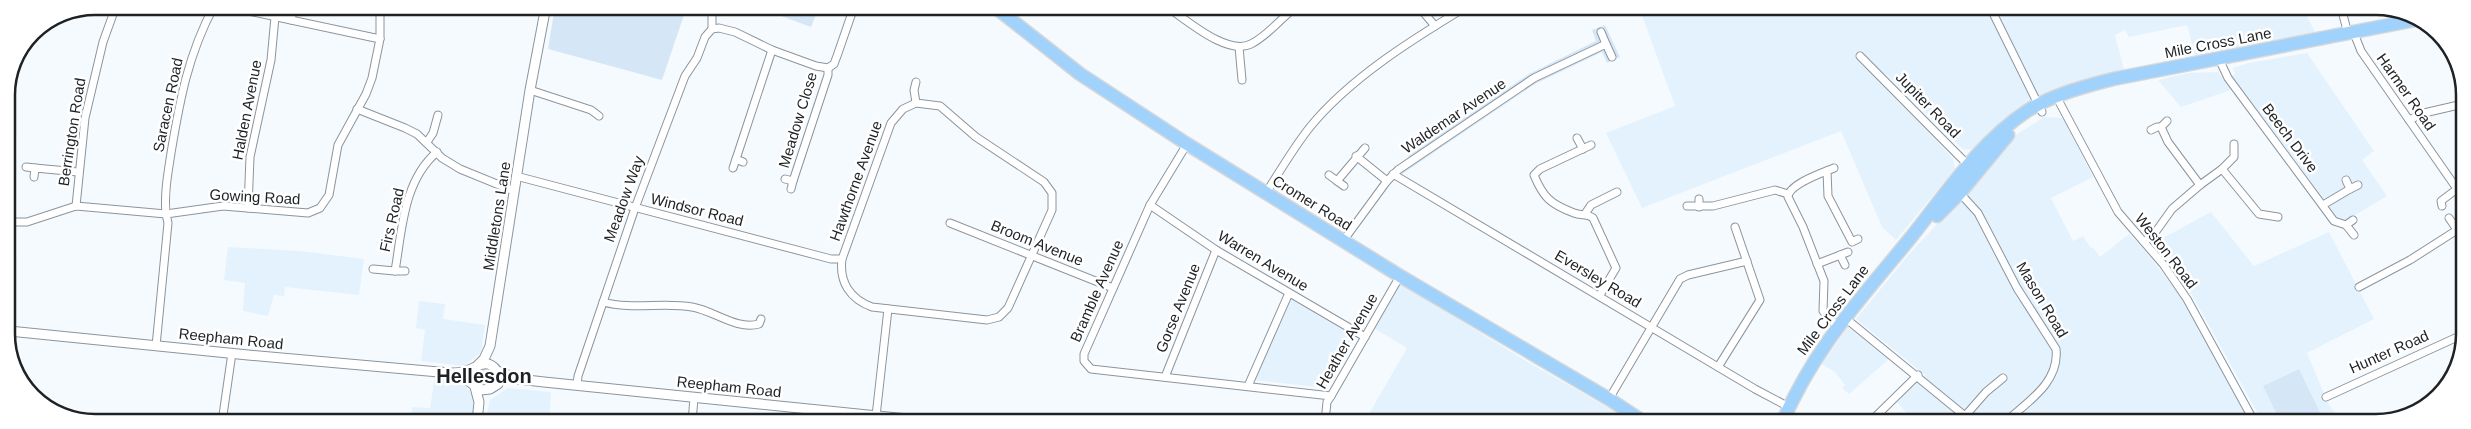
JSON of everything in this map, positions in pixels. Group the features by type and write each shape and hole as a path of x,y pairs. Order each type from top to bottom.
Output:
{"highway":[{"name":"Cromer Road","path":"1005,15 1080,74 1187,144 1343,242 1632,414"},
{"name":"Mile Cross Lane","path":"1786,414 1808,370 1841,322 1902,248 1956,189 2000,132 2074,88 2407,22"},
{"name":"Cromer Road","path":"1623,408 1636,414"}],"street":[{"name":"Berrington Road","path":"76,206 84,118 92,81 113,15"},
{"name":"Saracen Road","path":"166,214 165,200 182,87 200,33 209,15"},
{"path":"266,15 380,39"},
{"path":"291,20 292,15"},
{"name":"Gowing Road","path":"76,206 166,214 214,207 248,208 299,214 314,212 320,208 329,195 338,145 366,94 372,78 380,39 380,15"},
{"name":"Middletons Lane","path":"476,366 484,359 490,346 530,90 544,15"},
{"name":"Meadow Way","path":"577,385 578,376 635,208 685,76 697,58 705,37 712,29 712,15"},
{"path":"712,29 724,28 772,50 816,66 828,68 834,64 851,15"},
{"path":"1179,15 1224,44 1239,47 1256,40 1286,15"},
{"path":"1426,15 1435,26"},
{"path":"1266,193 1297,144 1327,108 1362,77 1453,15"},
{"path":"1994,15 2040,108"},
{"name":"Harmer Road","path":"2343,15 2351,34 2408,120 2456,182"},
{"name":"Halden Avenue","path":"248,208 250,157 270,60 275,17"},
{"path":"1601,32 1612,57"},
{"name":"Waldemar Avenue","path":"1343,242 1393,174 1534,78 1606,44"},
{"path":"1239,47 1242,80"},
{"path":"733,168 740,161 772,50"},
{"name":"Jupiter Road","path":"1860,56 1972,169"},
{"name":"Beech Drive","path":"2219,59 2228,78 2322,205 2336,223 2346,225 2354,235"},
{"name":"Meadow Close","path":"785,179 792,185 828,75 828,68"},
{"path":"916,82 914,90 916,103"},
{"path":"530,90 591,110 599,116"},
{"name":"Weston Road","path":"2058,99 2118,212 2144,242 2187,299 2251,414"},
{"name":"Hawthorne Avenue","path":"916,103 940,106 976,137 1049,187 1053,201 1052,210 1008,308 998,317 987,320 872,307 852,296 842,276 842,259 891,123 903,109 916,103"},
{"path":"2408,120 2424,113 2456,106"},
{"path":"357,109 405,128 427,142 460,169 514,191"},
{"path":"427,142 434,133 438,115"},
{"path":"2151,130 2161,127 2167,121"},
{"path":"2161,127 2168,142 2200,185"},
{"path":"1577,138 1583,149"},
{"name":"Bramble Avenue","path":"1187,144 1150,205 1084,354 1086,365 1091,369 1331,396"},
{"path":"2144,242 2157,230 2172,209 2234,157 2234,144"},
{"path":"1591,145 1540,168 1534,175 1545,197 1574,213 1585,214 1593,218 1616,268 1600,295"},
{"path":"1337,181 1356,156 1365,148"},
{"name":"Firs Road","path":"395,271 408,195 428,161 437,152"},
{"path":"1356,156 1387,180"},
{"path":"26,167 78,172"},
{"path":"34,177 35,168"},
{"path":"1788,194 1794,186 1830,169 1828,196 1851,245 1840,255 1817,264"},
{"path":"2222,169 2258,214 2278,216"},
{"name":"Eversley Road","path":"1393,174 1600,295 1650,327 1789,407"},
{"path":"1329,175 1344,186"},
{"name":"Windsor Road","path":"516,176 831,259 842,259"},
{"path":"2346,180 2350,189"},
{"path":"2322,205 2358,185"},
{"name":"Mason Road","path":"1956,189 1978,213 2017,288 2056,350 2057,358 2051,378 2013,414"},
{"path":"1687,206 1699,203 1713,206 1775,190 1788,194"},
{"name":"Harmer Road","path":"2442,206 2441,201 2456,190"},
{"path":"1585,214 1591,205 1617,192"},
{"path":"1788,194 1817,264 1824,287 1822,311 1918,375 1963,414"},
{"name":"Warren Avenue","path":"1150,205 1216,250 1365,338"},
{"path":"15,222 27,222 76,206"},
{"path":"156,346 168,223 166,214"},
{"path":"2449,218 2456,228"},
{"path":"2346,225 2354,220"},
{"name":"Broom Avenue","path":"950,223 1113,288"},
{"path":"1718,367 1760,300 1735,227"},
{"path":"2359,287 2410,260 2456,231"},
{"name":"Gorse Avenue","path":"1165,377 1216,250"},
{"path":"1840,255 1845,265"},
{"path":"1609,399 1680,279 1688,275 1747,261"},
{"name":"Firs Road","path":"373,269 404,271"},
{"name":"Heather Avenue","path":"1326,414 1331,396 1400,276"},
{"path":"1248,386 1288,293"},
{"path":"603,302 623,306 692,307 742,325 762,323"},
{"path":"876,414 888,309"},
{"name":"Reepham Road","path":"15,331 232,354 450,373 464,372 476,366 489,364 518,379 694,398 812,414"},
{"name":"Hunter Road","path":"2326,397 2456,338"},
{"name":"Middletons Lane","path":"490,346 496,369"},
{"path":"223,414 232,354"},
{"path":"476,366 470,376 479,396 478,414"},
{"path":"479,411 497,381 496,369"},
{"name":"Reepham Road","path":"450,373 463,378 481,390 518,379"},
{"path":"1878,414 1918,375"},
{"path":"1967,414 1986,392 2003,378"},
{"path":"693,414 694,398"}],"shaded area":[{"path":"554,15 684,15 662,80 548,49"},
{"path":"779,15 816,15 811,27"},
{"path":"1642,15 2306,15 2315,32 2195,55 2187,25 2129,37 2125,30 2115,35 2124,70 2074,83 2046,96 1973,150 1963,149 1886,74 1879,76 1953,159 1955,169 1896,240 1882,227 1841,131 1642,208 1606,133 1675,106"},
{"path":"1605,25 1620,57 1607,63 1602,52 1535,84 1402,174 1398,170 1411,160 1408,156 1529,74 1596,41 1592,30"},
{"path":"2307,53 2374,151 2362,160 2387,196 2342,223 2231,76 2235,74 2233,68 2249,63"},
{"path":"2218,72 2231,90 2181,107 2158,80 2188,73"},
{"path":"2044,117 2063,118 2093,177 2051,198 2073,241 2083,236 2100,257 2129,234 2149,255 2183,300 2246,414 1907,414 1897,402 1925,375 1856,319 1910,253 1969,190 2016,135"},
{"path":"2211,212 2254,266 2329,232 2374,319 2307,353 2328,403 2336,414 2258,414 2161,239"},
{"path":"228,247 300,251 364,259 359,295 285,287 284,296 274,295 268,316 243,311 245,283 224,280"},
{"path":"1393,279 1526,361 1619,414 1370,414 1407,348 1367,324"},
{"path":"1289,298 1355,337 1326,388 1253,380"},
{"path":"419,301 445,304 443,319 485,325 481,352 464,366 421,361 425,330 416,328"},
{"path":"1848,327 1889,359 1849,394 1842,388 1845,385 1835,372 1822,364"},
{"path":"484,366 491,369 494,376 491,383 484,386 477,383 474,376 477,369"},
{"path":"2299,369 2321,414 2277,414 2263,386"},
{"path":"435,377 449,377 462,381 476,400 475,414 412,414 412,407 430,408"},
{"path":"508,388 551,392 550,414 487,414 490,400"}],"district":[{"name":"Hellesdon","path":"484,376"}]}
